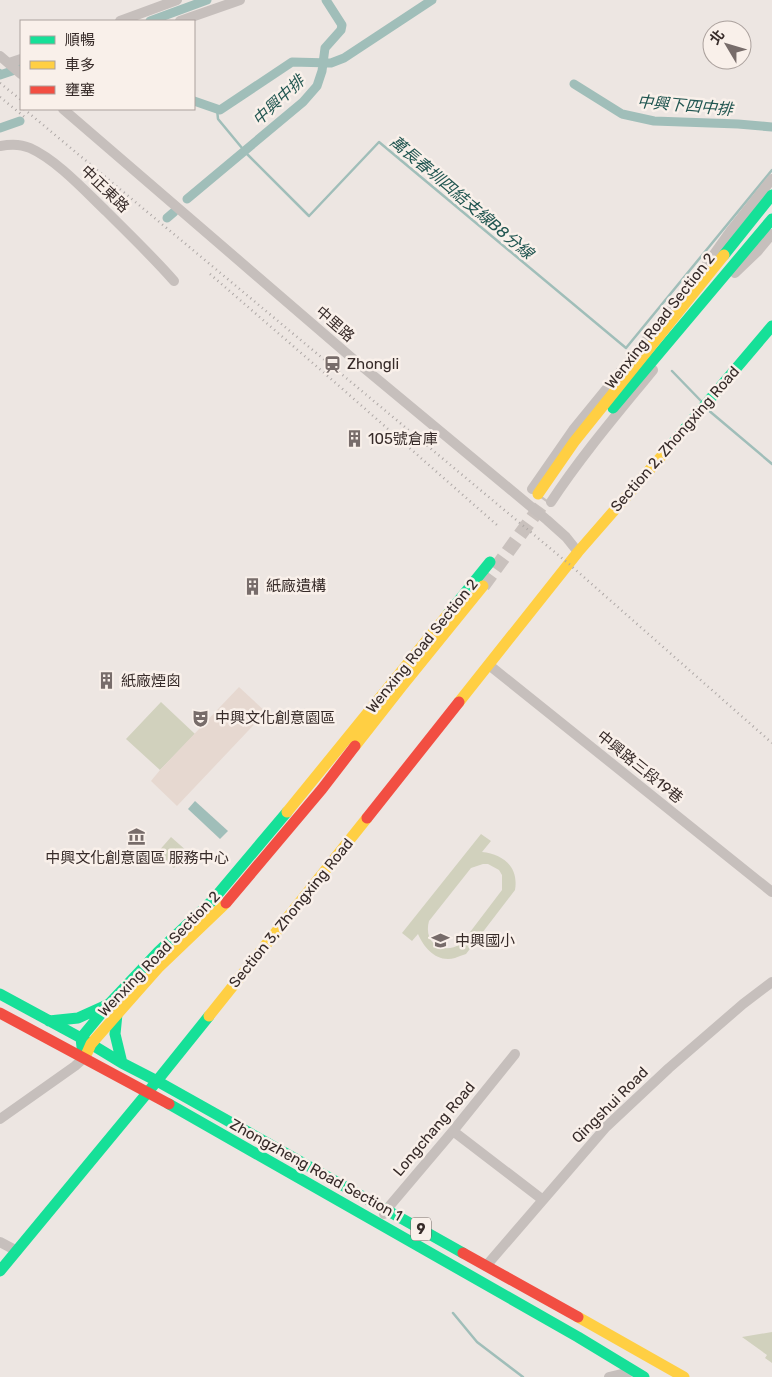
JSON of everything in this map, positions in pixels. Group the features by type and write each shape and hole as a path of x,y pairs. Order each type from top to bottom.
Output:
{"street":[{"path":"123,20 177,0"},
{"path":"183,20 240,0"},
{"path":"0,56 20,73"},
{"path":"9,64 20,59"},
{"name":"中里路","path":"64,110 352,358 547,520 578,552"},
{"name":"中正東路","path":"0,146 14,145 30,148 62,170 155,259 174,281"},
{"name":"Wenxing Road Section 2","path":"542,496 573,430 697,278 772,179"},
{"name":"Wenxing Road Section 2","path":"542,496 574,442 772,195"},
{"name":"Wenxing Road Section 2","path":"542,496 772,219"},
{"name":"Wenxing Road Section 2","path":"542,496 564,482 714,296 772,234"},
{"name":"Section 2, Zhongxing Road","path":"578,552 772,326"},
{"name":"Section 3, Zhongxing Road","path":"0,1271 148,1092 578,552"},
{"name":"Wenxing Road Section 2","path":"81,1038 109,1004 158,952 212,901 282,819 490,562"},
{"name":"Wenxing Road Section 2","path":"84,1058 91,1044 117,1014 158,968 221,908 322,789 483,586"},
{"name":"中興路三段19巷","path":"489,666 772,892"},
{"name":"Qingshui Road","path":"486,1266 606,1127 669,1068 743,1004 772,982"},
{"name":"9","path":"0,994 81,1038 122,1063 157,1080"},
{"path":"49,1021 78,1018 109,1004"},
{"name":"9","path":"0,1013 148,1092"},
{"path":"117,1014 115,1034 122,1063"},
{"path":"0,1119 84,1058 81,1038"},
{"name":"Longchang Road","path":"380,1224 387,1210 515,1054"},
{"name":"Zhongzheng Road Section 1","path":"157,1080 684,1377"},
{"name":"Zhongzheng Road Section 1","path":"148,1092 578,1337 644,1377"},
{"path":"453,1131 543,1200"},
{"path":"0,1242 17,1251"},
{"path":"609,1377 634,1371"}],"green space":[{"path":"161,702 195,734 160,770 126,739"},
{"path":"481,834 491,841 482,852 490,853 508,863 512,868 516,882 515,890 466,954 455,958 442,958 428,949 418,934 412,941 402,933","holes":["488,864 499,870 502,875 502,890 461,944 447,948 436,945 431,941 429,935 429,921 471,868"]},
{"path":"171,837 188,852 174,868 157,853"},
{"path":"772,1332 772,1363 765,1358 767,1355 742,1337"}],"shaded area":[{"path":"239,687 266,712 177,806 151,781"}],"water":[{"path":"195,801 228,831 220,839 188,809"}],"waterway":[{"path":"153,20 207,0"},
{"name":"中興中排","path":"187,199 303,102 317,86 322,71 325,48 341,30 342,25 326,0"},
{"path":"195,101 220,110 292,62 331,63 344,58 432,0"},
{"path":"0,75 20,68"},
{"path":"0,70 4,73"},
{"name":"中興下四中排","path":"574,84 622,114 654,121 772,127"},
{"name":"萬長春圳四結支線B8分線","path":"217,109 218,119 247,154 309,216 379,142 626,348 772,170"},
{"path":"0,128 20,121"},
{"name":"中興中排","path":"167,218 174,212"},
{"name":"萬長春圳四結支線B8分線","path":"672,371 702,402"},
{"name":"萬長春圳四結支線B8分線","path":"707,409 772,464"},
{"path":"453,1313 477,1342 523,1377"}],"tunnel":[{"path":"483,586 546,499"}],"railway":[{"path":"0,83 20,99"},
{"path":"0,97 27,119"},
{"path":"25,110 569,564 772,743"},
{"path":"210,274 497,525"}],"traffic: fast":[{"path":"724,255 772,195"},
{"path":"613,408 772,219"},
{"path":"666,451 772,326"},
{"path":"448,614 490,562"},
{"path":"82,1047 81,1038 109,1004 158,952 212,901 287,812"},
{"path":"0,994 463,1253"},
{"path":"49,1021 78,1018 109,1004"},
{"path":"117,1014 115,1034 122,1063"},
{"path":"0,1271 209,1016"},
{"path":"169,1104 578,1337 644,1377"}],"traffic: slow":[{"path":"538,494 574,442 724,255"},
{"path":"459,702 578,552 666,451"},
{"path":"355,746 483,586"},
{"path":"287,812 448,614"},
{"path":"209,1016 367,818"},
{"path":"87,1053 91,1044 158,968 226,903"},
{"path":"578,1317 684,1377"}],"traffic: jam":[{"path":"367,818 459,702"},
{"path":"226,903 322,789 355,746"},
{"path":"0,1013 169,1104"},
{"path":"463,1253 578,1317"}],"place":[{"name":"Zhongli","path":"333,364"},
{"name":"105號倉庫","path":"354,439"},
{"name":"紙廠遺構","path":"252,586"},
{"name":"紙廠煙囪","path":"107,681"},
{"name":"中興文化創意園區","path":"201,718"},
{"name":"中興文化創意園區 服務中心","path":"137,837"},
{"name":"中興國小","path":"441,941"}]}
